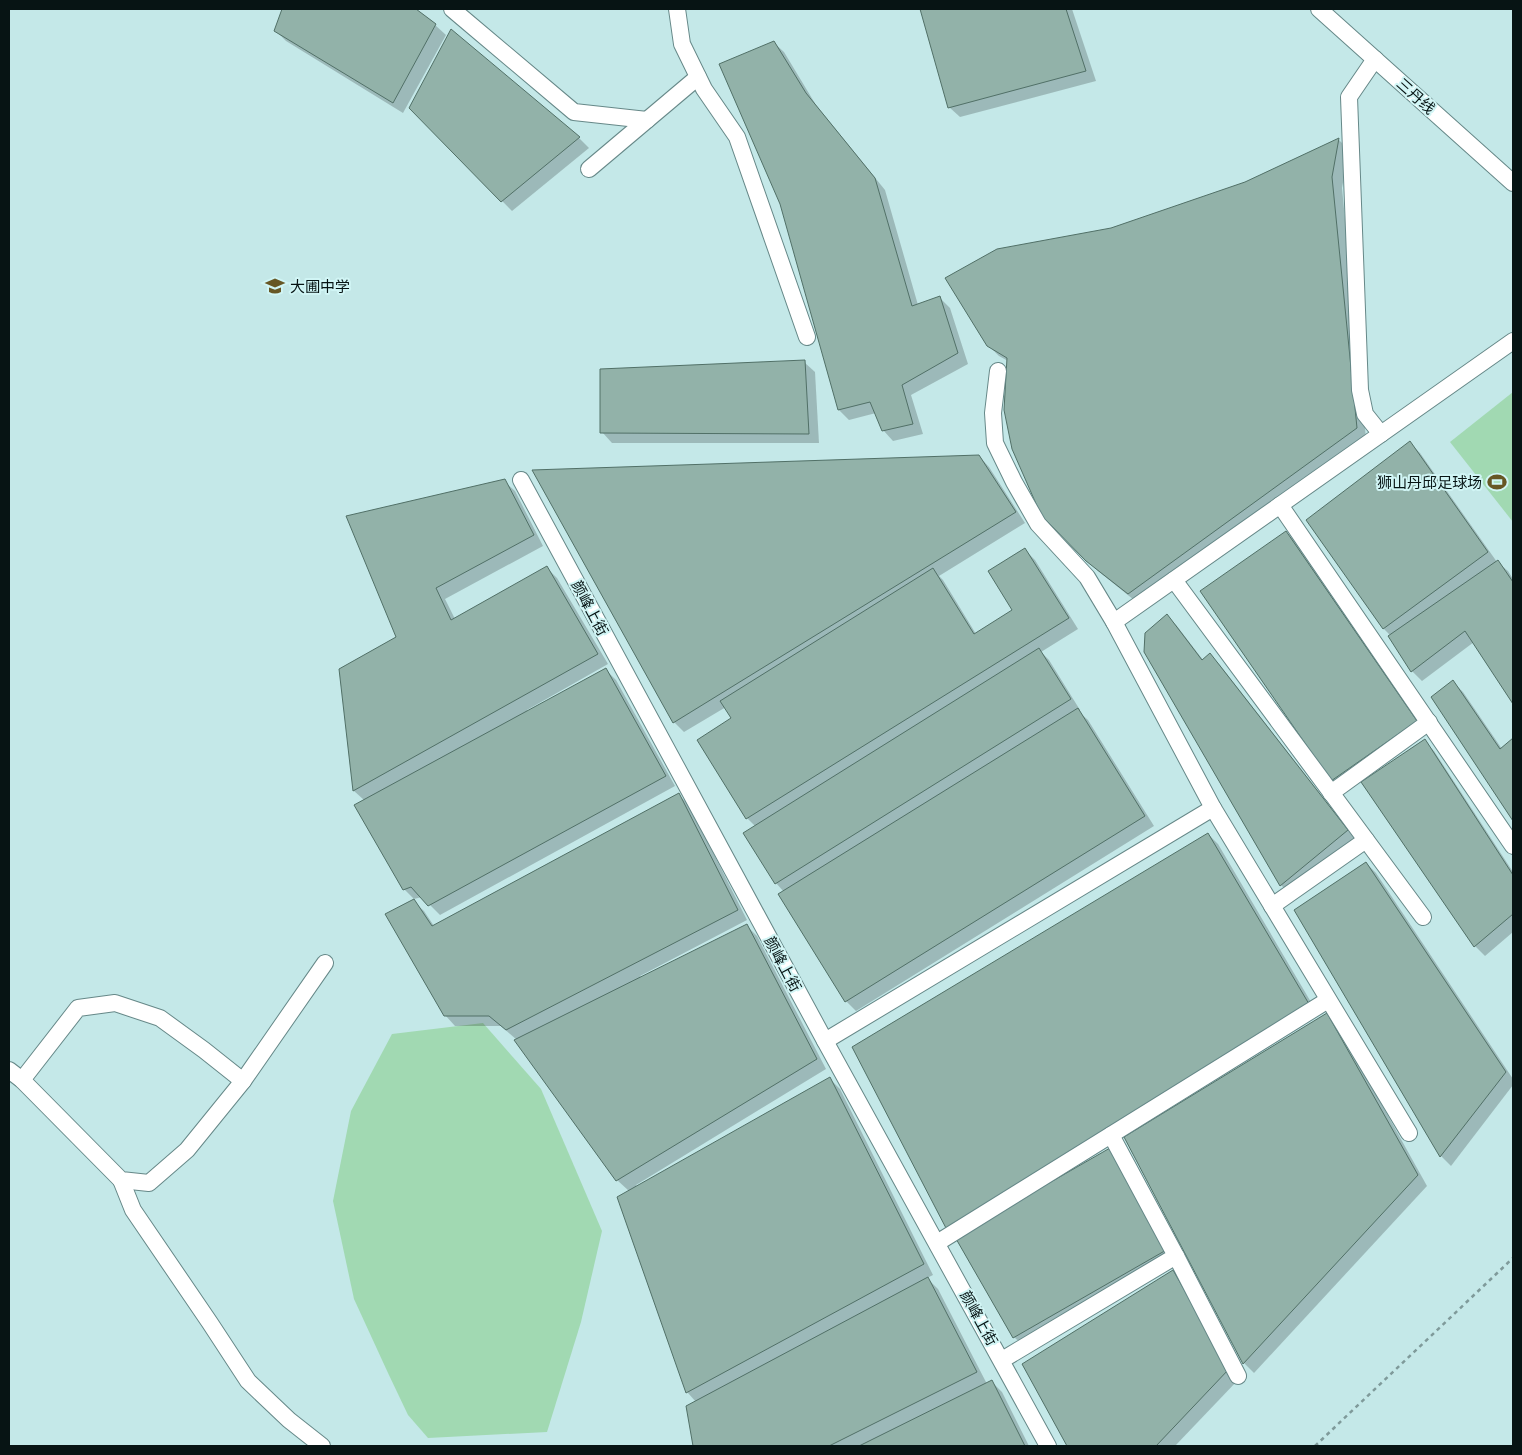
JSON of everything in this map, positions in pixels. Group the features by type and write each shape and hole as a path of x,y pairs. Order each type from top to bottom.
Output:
{"street":[{"path":"452,9 574,112 647,120"},
{"path":"677,9 682,44 704,90 737,137 807,337"},
{"name":"三丹线","path":"1319,9 1513,183"},
{"path":"1375,59 1349,97 1360,390 1365,414 1381,434"},
{"path":"589,169 698,77"},
{"path":"1114,622 1513,341"},
{"path":"998,371 993,413 995,443 1014,482 1038,524 1087,577 1114,622 1214,808 1409,1133"},
{"name":"颜峰上街","path":"521,480 1048,1446"},
{"path":"1280,505 1513,846"},
{"path":"1174,580 1423,917"},
{"path":"1331,793 1429,722"},
{"path":"825,1040 1214,808"},
{"path":"1272,906 1366,840"},
{"path":"121,1180 149,1183 187,1150 243,1081 325,963"},
{"path":"937,1242 1328,1000"},
{"path":"243,1081 160,1018 115,1003 78,1008 15,1075 121,1180 133,1210 248,1381 289,1420 322,1446"},
{"path":"1110,1135 1176,1256 1238,1376"},
{"path":"1002,1360 1176,1256"}],"path":[{"path":"1315,1446 1513,1258"}],"green space":[{"name":"狮山丹邱足球场","path":"1513,392 1513,522 1450,442"},
{"path":"483,1023 541,1089 602,1231 581,1322 547,1432 428,1438 408,1415 354,1299 333,1201 351,1111 392,1034"}],"building":[{"path":"282,9 416,9 436,24 393,103 274,31"},
{"path":"920,9 1066,9 1086,71 948,108"},
{"path":"451,29 580,137 501,202 409,108"},
{"path":"774,41 806,93 875,178 912,306 940,296 958,353 902,385 913,424 882,431 870,402 838,410 780,204 719,64"},
{"path":"1339,138 1332,177 1357,428 1128,594 1086,561 1041,515 1012,449 1004,410 1007,358 987,346 945,278 997,249 1111,228 1245,182"},
{"path":"805,360 809,434 600,433 600,369"},
{"path":"1410,441 1488,552 1383,629 1306,520"},
{"path":"979,455 1016,512 673,723 532,470"},
{"path":"505,479 534,535 436,588 451,620 547,566 598,654 353,791 339,669 396,637 346,516"},
{"path":"1286,531 1417,721 1331,781 1200,591"},
{"path":"1025,548 1069,618 746,819 697,740 731,718 720,701 933,568 974,634 1012,610 988,571"},
{"path":"1498,560 1513,582 1513,704 1465,631 1411,672 1388,636"},
{"path":"1167,614 1202,660 1210,653 1348,830 1280,886 1144,652 1145,633"},
{"path":"1039,648 1071,699 775,884 743,833"},
{"path":"606,668 666,776 428,906 411,887 403,890 354,805"},
{"path":"1453,680 1500,749 1513,738 1513,821 1431,697"},
{"path":"1078,708 1145,816 845,1002 778,894"},
{"path":"1425,739 1513,875 1513,914 1474,947 1361,782"},
{"path":"679,793 738,910 506,1030 489,1016 444,1016 385,914 414,899 432,926"},
{"path":"1208,833 1309,1004 947,1230 852,1047"},
{"path":"1366,862 1506,1072 1440,1157 1294,910"},
{"path":"747,924 817,1059 616,1181 514,1040"},
{"path":"1327,1013 1418,1175 1243,1364 1124,1137"},
{"path":"830,1077 924,1264 686,1393 617,1197"},
{"path":"1110,1148 1168,1249 1013,1338 955,1237"},
{"path":"1173,1270 1229,1369 1156,1446 1067,1446 1022,1364"},
{"path":"928,1277 977,1372 829,1446 693,1446 686,1406"},
{"path":"992,1380 1025,1446 859,1446"}],"place":[{"name":"大圃中学","path":"275,286"},
{"name":"狮山丹邱足球场","path":"1497,482"}]}
